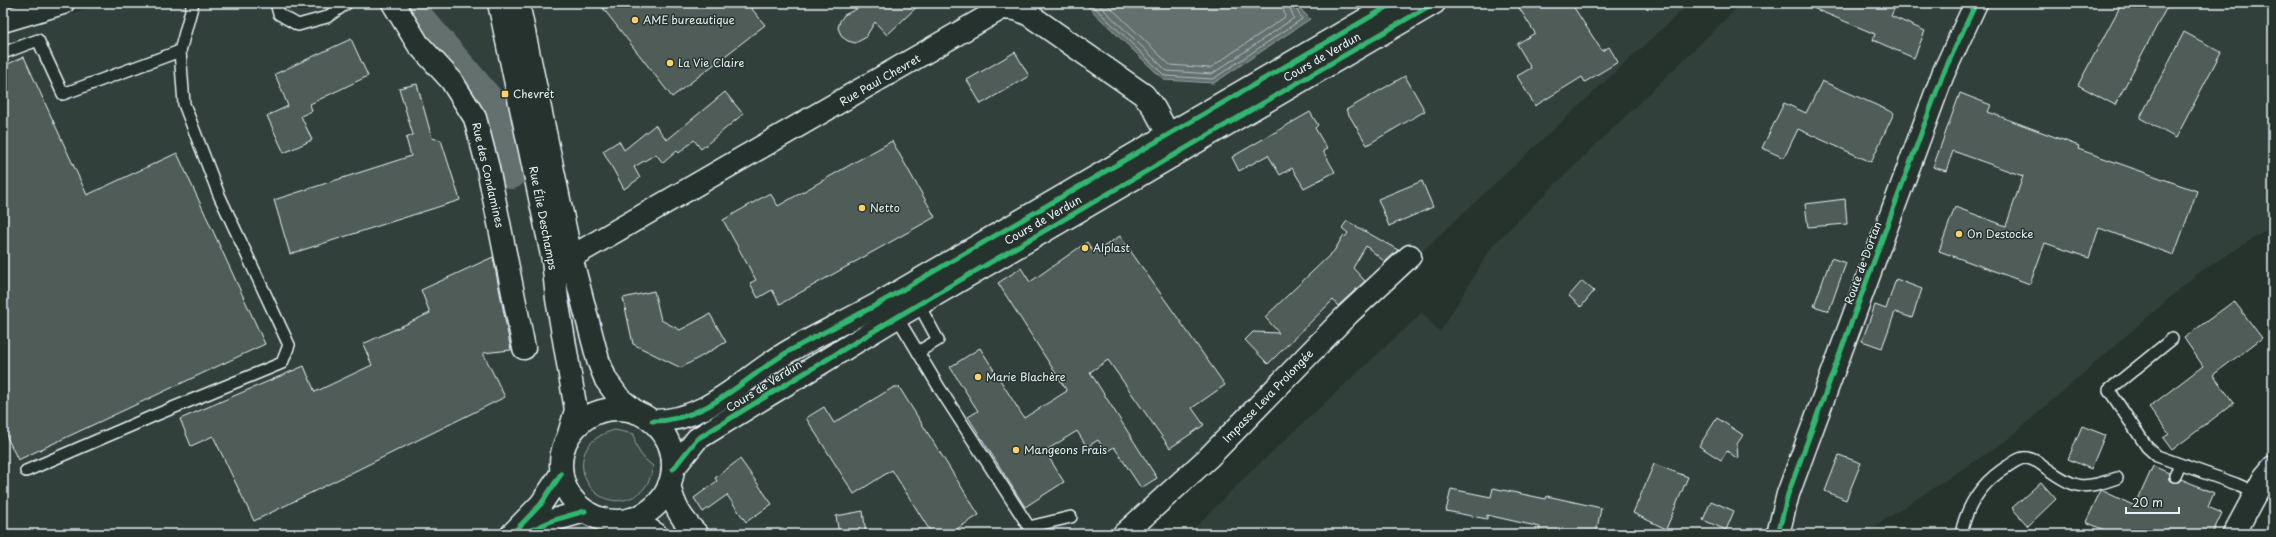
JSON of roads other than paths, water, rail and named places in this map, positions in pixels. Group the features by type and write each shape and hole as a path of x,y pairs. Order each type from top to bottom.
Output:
{"main road":[{"path":"3,21 63,3"},
{"name":"Rue des Condamines","path":"392,3 418,44 451,80 475,118 488,168 524,348"},
{"name":"Rue Élie Deschamps","path":"499,3 553,260 557,299 576,410 569,434"},
{"name":"Rue Élie Deschamps","path":"518,3 571,257 598,360 606,380 620,398 644,417"},
{"name":"Cours de Verdun","path":"644,417 670,422 688,417 734,391 790,350 878,304 1394,3"},
{"name":"Cours de Verdun","path":"671,477 697,439 897,317 1434,3"},
{"name":"Route de Dortan","path":"1778,534 1788,494 1943,74 1976,3"},
{"name":"Rue Paul Chevret","path":"571,257 1002,8 1016,9 1028,14 1144,95 1154,108 1168,134"},
{"name":"Impasse Leva Prolongée","path":"1124,534 1208,457 1348,314 1410,256"},
{"path":"671,477 661,500 649,511 632,519 614,522 595,518 585,511 568,494 561,474 561,452 569,434 582,420 600,411 618,409 644,417 664,435 671,452 671,477 674,504 684,522 696,534"},
{"path":"2234,534 2264,478 2273,467"},
{"path":"512,534 541,504 561,474"},
{"path":"522,534 554,520 585,511"},
{"path":"632,519 656,534"}],"lane":[{"path":"26,471 158,414 282,363 289,345 219,194 184,104 180,51 193,3"},
{"path":"276,3 279,14 298,25 327,17 347,3"},
{"path":"3,53 38,40 63,94 180,51"},
{"path":"918,352 938,340 919,304"},
{"path":"897,317 1028,527 1071,517"},
{"path":"2172,339 2109,390 2152,452 2164,460 2236,484 2256,493"},
{"path":"1961,534 1964,518 1982,487 1994,475 2019,459 2028,458 2039,462 2058,476 2080,486 2087,487 2117,478"},
{"path":"2175,476 2180,465"}],"water":[{"path":"1084,3 1295,3 1310,19 1214,83 1164,80"}],"waterway":[{"path":"408,6 493,106 503,136 511,173"}],"place":[{"name":"AME bureautique","path":"635,20"},
{"name":"La Vie Claire","path":"670,63"},
{"name":"Chevret","path":"505,94"},
{"name":"Netto","path":"862,208"},
{"name":"On Destocke","path":"1959,234"},
{"name":"Alplast","path":"1085,248"},
{"name":"Marie Blachère","path":"978,377"},
{"name":"Mangeons Frais","path":"1016,450"}]}
